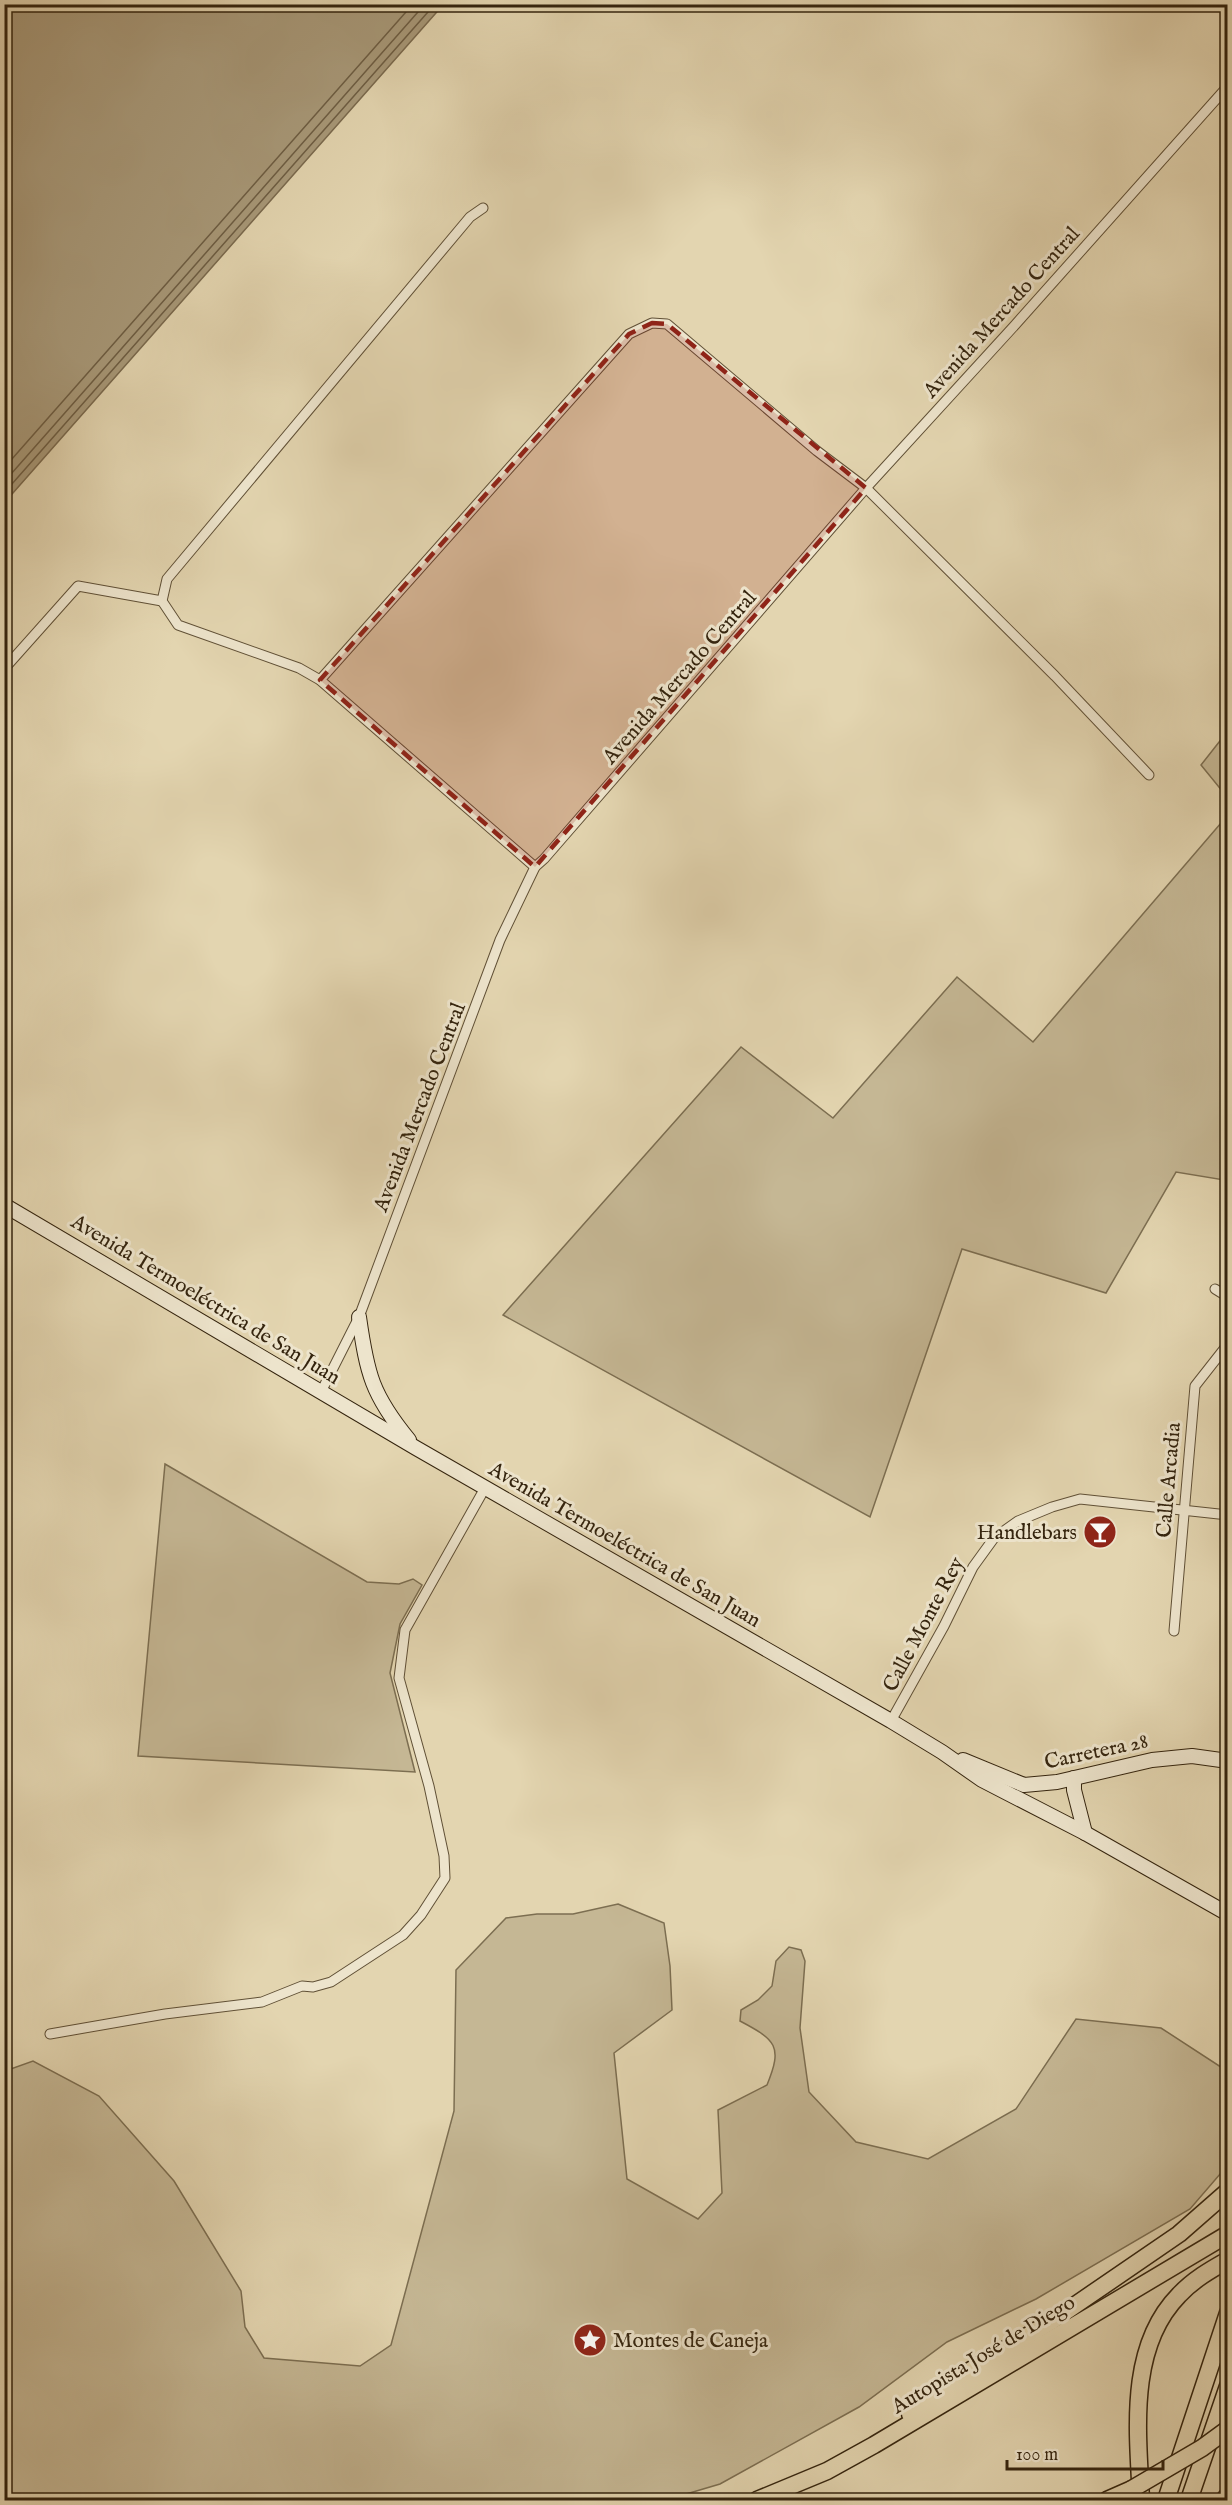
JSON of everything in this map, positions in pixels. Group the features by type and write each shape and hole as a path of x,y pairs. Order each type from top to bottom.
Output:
{"highway":[{"path":"874,2445 938,2390 1052,2321 1179,2234 1227,2191"},
{"name":"Autopista José de Diego","path":"756,2500 826,2471 874,2445 1220,2238"},
{"path":"1136,2495 1138,2398 1146,2355 1165,2312 1178,2296 1205,2273 1227,2260"},
{"path":"1166,2500 1227,2313"},
{"path":"1189,2500 1227,2387"},
{"path":"1107,2500 1136,2495 1227,2429"},
{"path":"1224,2500 1227,2495"}],"street":[{"name":"Avenida Mercado Central","path":"321,1392 359,1317 500,940 535,867 699,682 866,488 1015,325 1227,86"},
{"path":"162,601 167,579 470,217 483,208"},
{"path":"320,680 628,334 652,323 667,324 817,451 866,488 1055,676 1149,775"},
{"path":"4,669 78,586 162,601 178,625 299,668 320,680 535,867"},
{"name":"Avenida Termoeléctrica de San Juan","path":"4,1205 416,1448 891,1721 982,1780 1085,1833 1227,1914"},
{"path":"1215,1289 1227,1297"},
{"path":"359,1317 366,1361 374,1387 387,1413 416,1448"},
{"name":"Calle Arcadia","path":"1174,1631 1195,1386 1227,1344"},
{"path":"50,2034 149,2016 262,2002 302,1986 313,1987 331,1982 403,1935 421,1915 445,1878 444,1856 429,1786 399,1678 405,1630 485,1488"},
{"name":"Calle Monte Rey","path":"891,1721 945,1626 973,1567 994,1538 1018,1521 1052,1507 1080,1499 1227,1515"},
{"name":"Carretera 28","path":"942,1752 1024,1785 1057,1782 1152,1760 1192,1756 1227,1761"},
{"path":"1074,1778 1076,1799 1085,1833"}],"highlighted area":[{"path":"652,323 667,324 866,488 535,867 320,680 629,334"}],"shaded area":[{"path":"1227,732 1227,797 1201,765"},
{"path":"1227,816 1228,1166 1224,1180 1176,1172 1106,1293 962,1249 870,1517 503,1315 741,1047 833,1118 957,977 1033,1042"},
{"path":"165,1464 367,1582 399,1584 413,1579 422,1585 400,1624 390,1673 415,1772 138,1756"},
{"path":"618,1904 664,1923 670,1966 672,2010 614,2053 627,2179 698,2219 722,2193 718,2110 767,2085 775,2061 775,2053 769,2039 740,2021 741,2010 758,2000 772,1986 776,1961 789,1947 801,1950 805,1961 800,2028 809,2092 856,2142 928,2159 1016,2109 1076,2019 1161,2028 1227,2071 1227,2166 1190,2209 1036,2299 947,2342 859,2407 720,2484 666,2500 5,2500 5,2071 33,2061 99,2096 174,2181 241,2291 245,2327 264,2358 360,2366 391,2345 454,2111 456,1970 506,1918 537,1914 573,1914"}],"water":[{"path":"4,5 443,5 5,502"}],"place":[{"name":"Handlebars","path":"1100,1532"},
{"name":"Montes de Caneja","path":"590,2340"}]}
